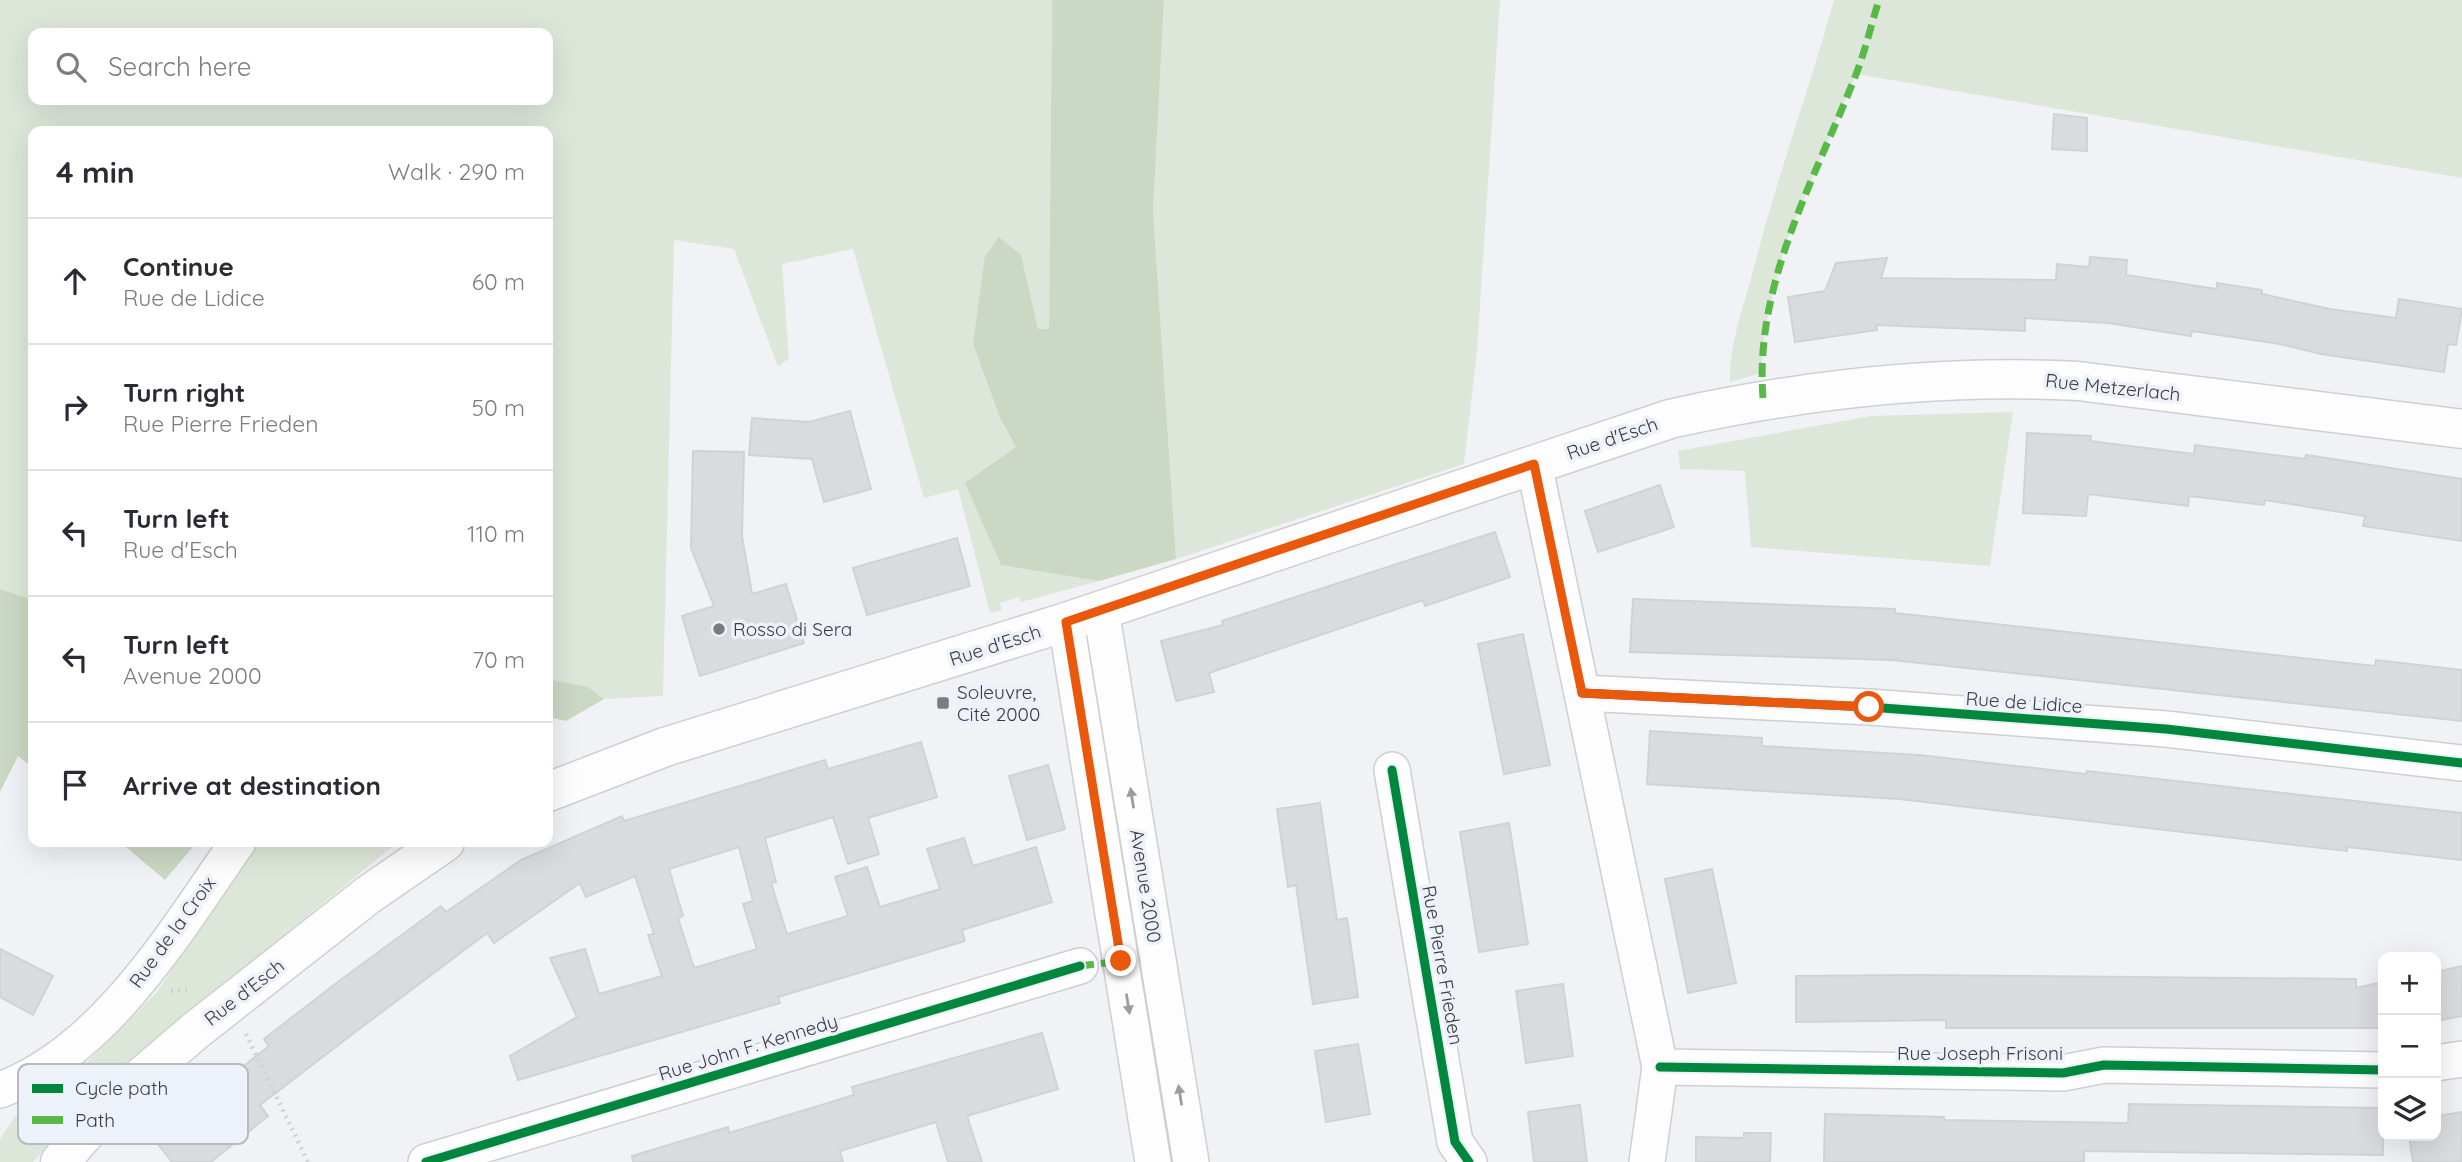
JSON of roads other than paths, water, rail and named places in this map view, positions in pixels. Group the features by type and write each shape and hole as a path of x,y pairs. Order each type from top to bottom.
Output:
{"main road":[{"name":"Rue Metzerlach","path":"1763,398 1852,387 2020,378 2092,383 2462,429"},
{"name":"Rue d'Esch","path":"553,790 665,747 1084,616 1670,419 1763,398"},
{"name":"Rue d'Esch","path":"158,1064 368,895 438,847"},
{"name":"Rue d'Esch","path":"60,1162 76,1144"}],"street":[{"path":"1534,464 1660,1067 1647,1162"},
{"name":"Avenue 2000","path":"1084,616 1153,1162"},
{"name":"Avenue 2000","path":"1084,616 1191,1162"},
{"name":"Rue de Lidice","path":"1582,693 1869,707 2166,729 2462,763"},
{"name":"Rue Pierre Frieden","path":"1392,769 1455,1142 1469,1162"},
{"name":"Rue de la Croix","path":"50,1064 69,1051 140,981 234,847"},
{"name":"Rue John F. Kennedy","path":"426,1162 1080,966"},
{"path":"2441,1062 2462,1059"},
{"name":"Rue Joseph Frisoni","path":"1660,1067 2063,1073 2104,1065 2378,1070"},
{"name":"Rue de la Croix","path":"0,1090 18,1084"}],"place":[{"name":"Rosso di Sera","path":"719,629"},
{"name":"Soleuvre, Cité 2000","path":"943,703"}]}
